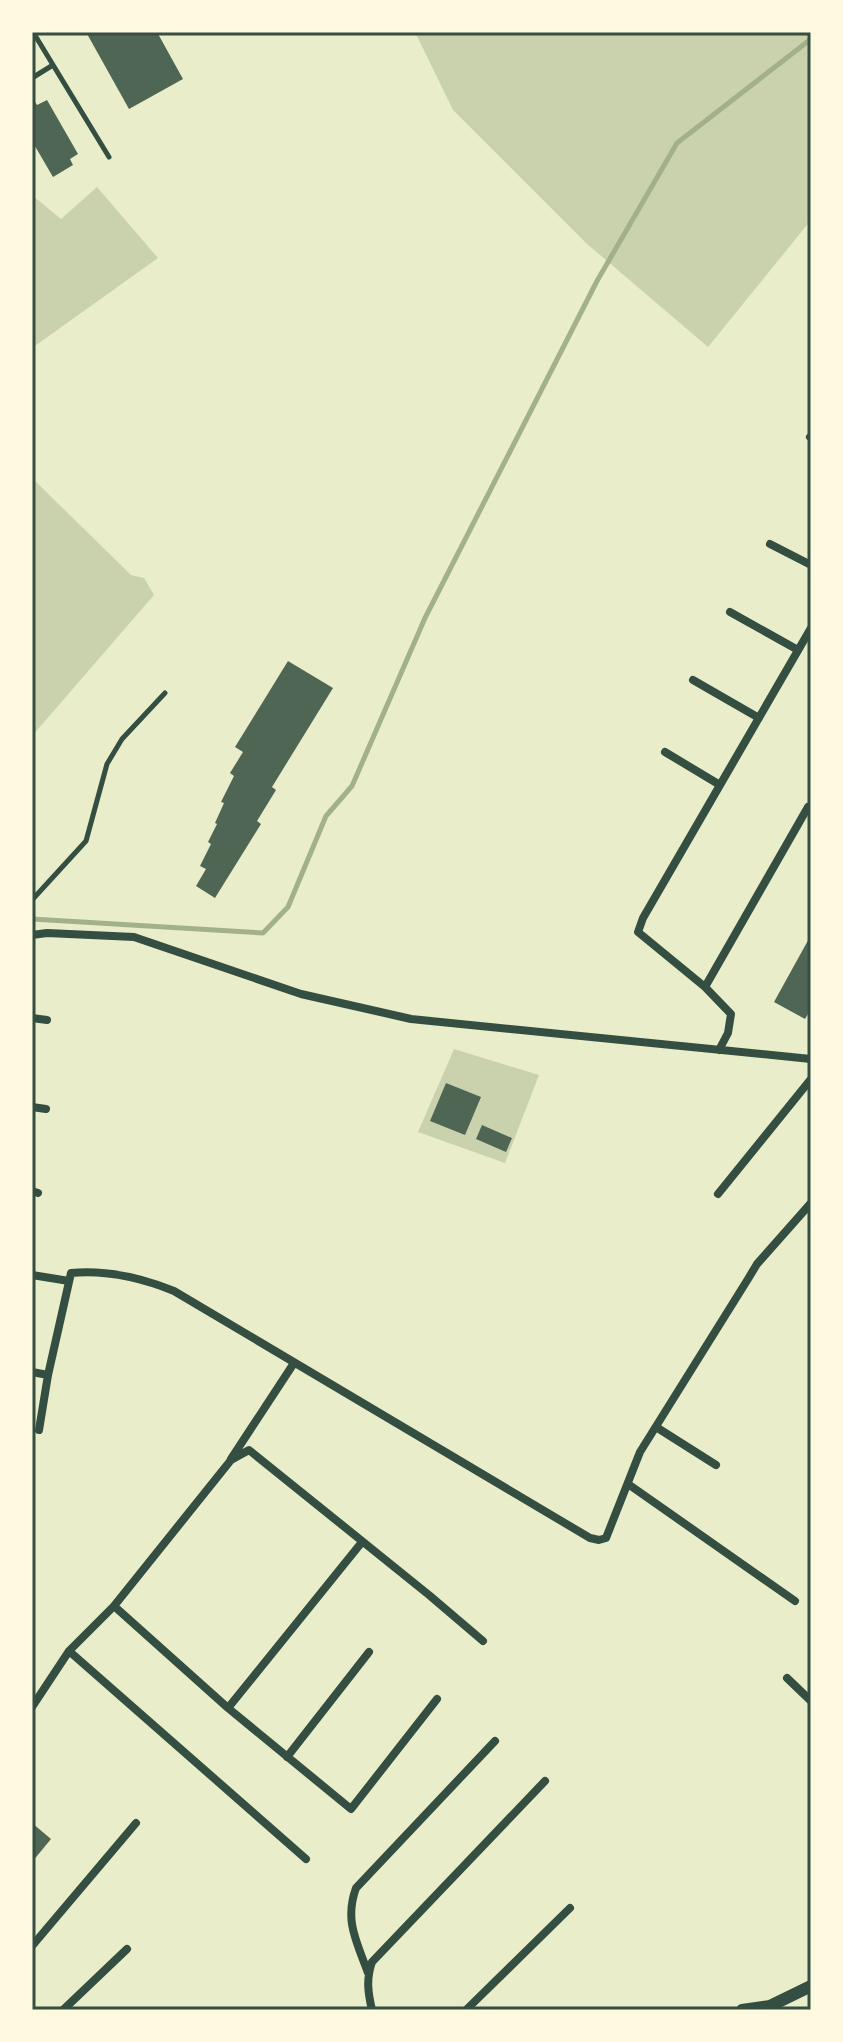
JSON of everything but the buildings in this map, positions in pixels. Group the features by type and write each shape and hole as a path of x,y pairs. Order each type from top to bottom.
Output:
{"street":[{"path":"770,544 811,565"},
{"path":"730,612 798,650"},
{"path":"719,1050 728,1033 731,1014 705,987 638,932 643,918 811,628"},
{"path":"693,680 759,718"},
{"path":"665,752 720,785"},
{"path":"705,987 808,807"},
{"path":"32,935 134,937 301,994 411,1019 811,1059"},
{"path":"32,1018 47,1020"},
{"path":"718,1194 811,1079"},
{"path":"32,1107 46,1109"},
{"path":"39,1430 71,1273 88,1272 148,1280 174,1291 590,1538 606,1538 640,1452 757,1264 811,1203"},
{"path":"32,1275 69,1281"},
{"path":"32,1707 69,1651 114,1606 231,1460 294,1363"},
{"path":"32,1372 48,1375"},
{"path":"656,1427 716,1465"},
{"path":"231,1460 249,1450 483,1641"},
{"path":"628,1484 795,1601"},
{"path":"228,1708 362,1542"},
{"path":"114,1606 228,1708 351,1809 437,1699"},
{"path":"69,1651 306,1859"},
{"path":"287,1757 369,1652"},
{"path":"787,1678 811,1701"},
{"path":"372,2010 368,1973 350,1920 356,1888 495,1741"},
{"path":"368,1973 372,1962 545,1781"},
{"path":"32,1946 136,1823"},
{"path":"466,2010 570,1908"},
{"path":"63,2010 127,1949"},
{"path":"742,2010 770,2006 811,1986"}],"lane":[{"path":"33,32 109,157"},
{"path":"32,78 53,65"},
{"path":"32,900 86,841 107,764 122,739 165,693"}],"green space":[{"path":"415,32 811,32 811,220 708,347 586,243 453,110"},
{"path":"97,187 158,258 32,348 32,195 61,219"},
{"path":"32,478 131,575 144,578 154,595 32,736"},
{"path":"454,1049 539,1075 505,1163 418,1132"}],"waterway":[{"path":"32,919 263,933 288,907 326,816 352,786 425,618 597,281 677,143 811,39"}]}
